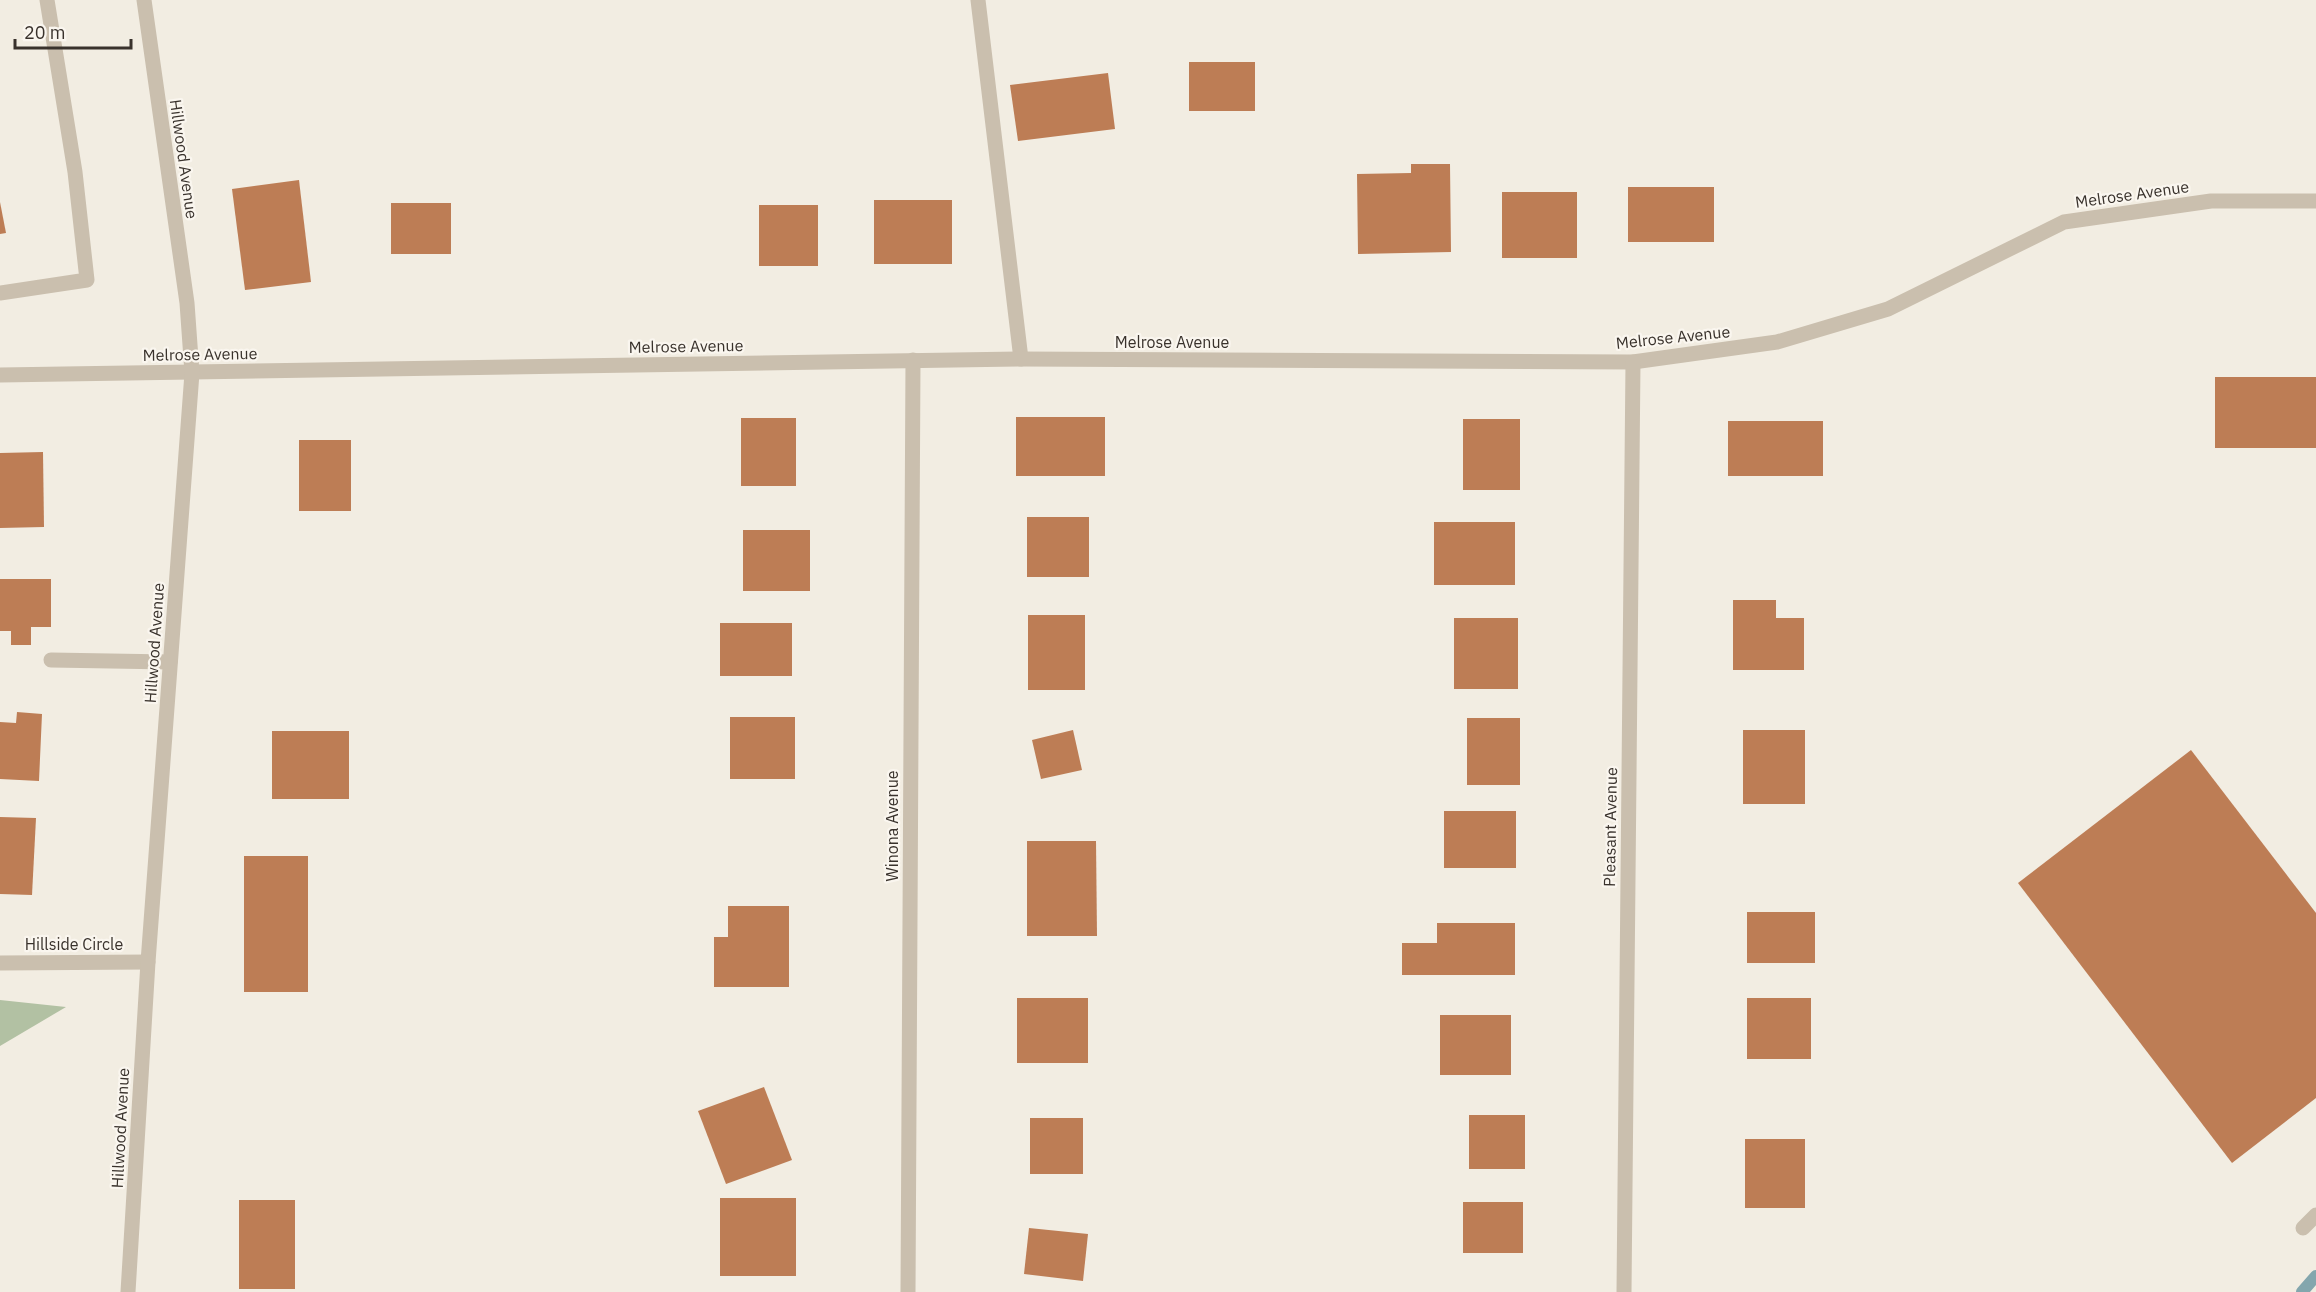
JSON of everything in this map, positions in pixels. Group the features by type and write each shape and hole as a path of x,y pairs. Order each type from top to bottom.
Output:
{"street":[{"path":"0,293 87,280 75,172 47,0"},
{"name":"Hillwood Avenue","path":"128,1292 148,962 192,373 187,303 144,0"},
{"path":"978,0 1021,359"},
{"name":"Melrose Avenue","path":"0,375 1021,359 1633,362 1777,342 1888,309 2064,222 2211,201 2316,201"},
{"name":"Winona Avenue","path":"908,1292 913,360"},
{"name":"Pleasant Avenue","path":"1624,1292 1633,362"},
{"path":"51,660 170,662"},
{"name":"Hillside Circle","path":"0,963 148,962"},
{"path":"2303,1228 2316,1215"}],"green space":[{"path":"0,1000 66,1007 0,1046"}],"building":[{"path":"1189,62 1255,62 1255,111 1189,111"},
{"path":"1108,73 1115,129 1018,141 1010,85"},
{"path":"1411,164 1450,164 1451,252 1358,254 1357,174 1411,173"},
{"path":"299,180 311,282 245,290 232,189"},
{"path":"1628,187 1714,187 1714,242 1628,242"},
{"path":"1502,192 1577,192 1577,258 1502,258"},
{"path":"874,200 952,200 952,264 874,264"},
{"path":"0,202 6,233 0,234"},
{"path":"391,203 451,203 451,254 391,254"},
{"path":"759,205 818,205 818,266 759,266"},
{"path":"2215,377 2316,377 2316,448 2215,448"},
{"path":"1016,417 1105,417 1105,476 1016,476"},
{"path":"741,418 796,418 796,486 741,486"},
{"path":"1463,419 1520,419 1520,490 1463,490"},
{"path":"1728,421 1823,421 1823,476 1728,476"},
{"path":"299,440 351,440 351,511 299,511"},
{"path":"43,452 44,527 0,528 0,453"},
{"path":"1027,517 1089,517 1089,577 1027,577"},
{"path":"1434,522 1515,522 1515,585 1434,585"},
{"path":"743,530 810,530 810,591 743,591"},
{"path":"0,579 51,579 51,627 31,627 31,645 11,645 11,631 0,631"},
{"path":"1733,600 1776,600 1776,618 1804,618 1804,670 1733,670"},
{"path":"1028,615 1085,615 1085,690 1028,690"},
{"path":"1454,618 1518,618 1518,689 1454,689"},
{"path":"720,623 792,623 792,676 720,676"},
{"path":"17,712 42,714 39,781 0,779 0,722 16,723"},
{"path":"730,717 795,717 795,779 730,779"},
{"path":"1467,718 1520,718 1520,785 1467,785"},
{"path":"1073,730 1082,770 1041,779 1032,740"},
{"path":"1743,730 1805,730 1805,804 1743,804"},
{"path":"272,731 349,731 349,799 272,799"},
{"path":"2191,750 2316,913 2316,1098 2232,1163 2018,883"},
{"path":"1444,811 1516,811 1516,868 1444,868"},
{"path":"0,817 36,818 32,895 0,894"},
{"path":"1027,841 1096,841 1097,936 1027,936"},
{"path":"244,856 308,856 308,992 244,992"},
{"path":"728,906 789,906 789,987 714,987 714,937 728,937"},
{"path":"1747,912 1815,912 1815,963 1747,963"},
{"path":"1437,923 1515,923 1515,975 1402,975 1402,943 1437,943"},
{"path":"1017,998 1088,998 1088,1063 1017,1063"},
{"path":"1747,998 1811,998 1811,1059 1747,1059"},
{"path":"1440,1015 1511,1015 1511,1075 1440,1075"},
{"path":"764,1087 792,1160 726,1184 698,1111"},
{"path":"1469,1115 1525,1115 1525,1169 1469,1169"},
{"path":"1030,1118 1083,1118 1083,1174 1030,1174"},
{"path":"1745,1139 1805,1139 1805,1208 1745,1208"},
{"path":"720,1198 796,1198 796,1276 720,1276"},
{"path":"239,1200 295,1200 295,1289 239,1289"},
{"path":"1463,1202 1523,1202 1523,1253 1463,1253"},
{"path":"1029,1228 1088,1234 1083,1281 1024,1274"}],"waterway":[{"path":"2302,1292 2316,1276"}]}
